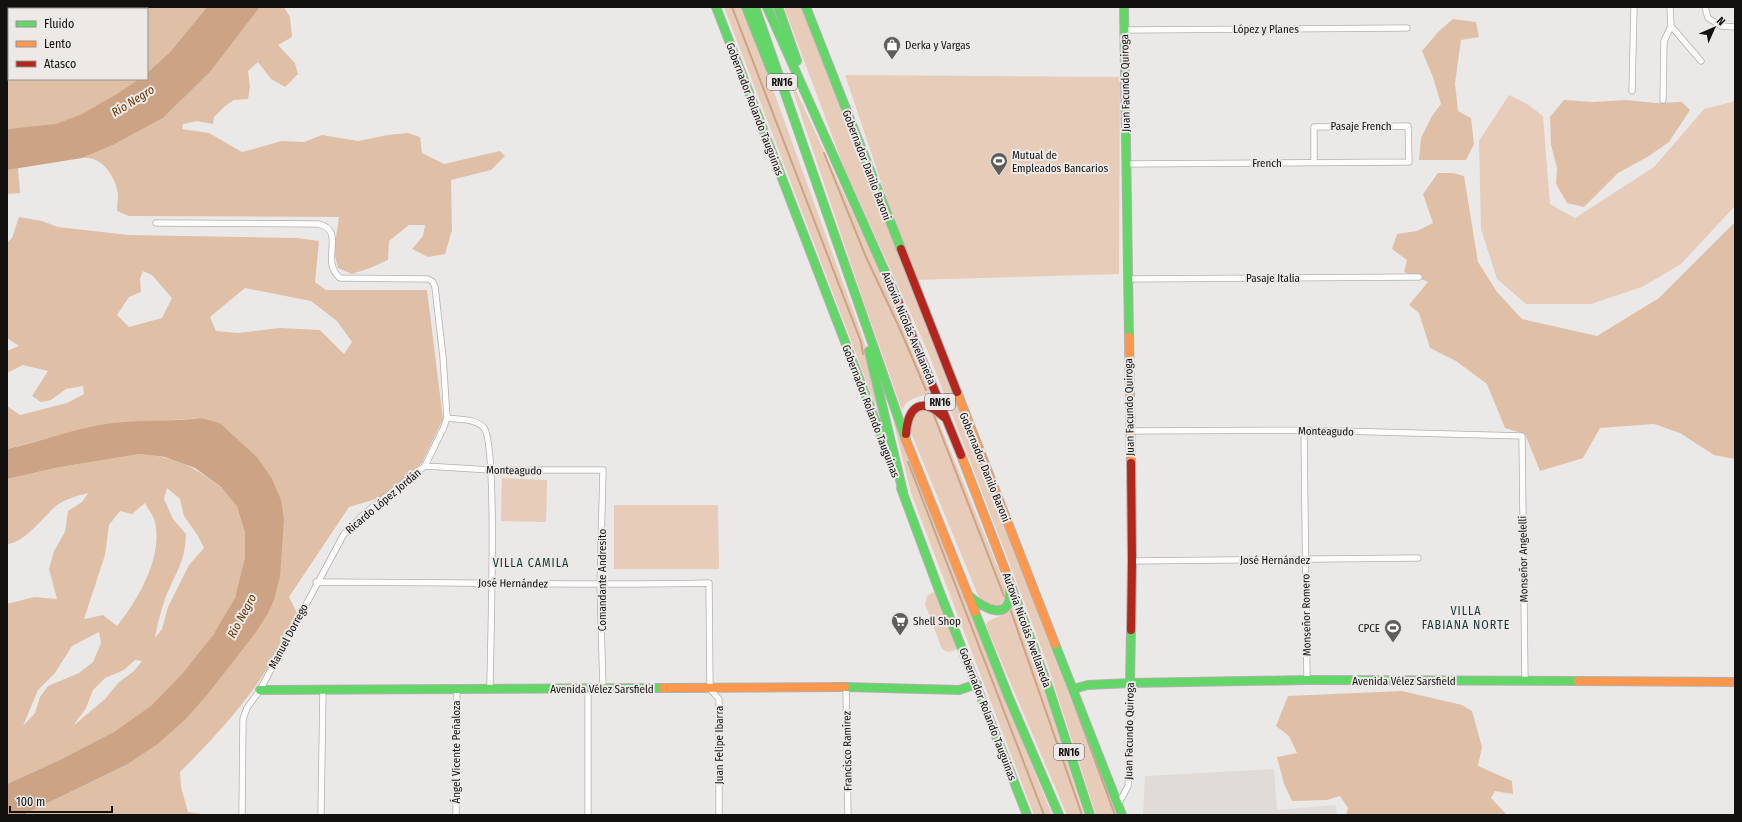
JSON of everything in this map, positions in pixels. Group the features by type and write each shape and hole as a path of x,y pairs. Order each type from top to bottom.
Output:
{"main road":[{"name":"Gobernador Rolando Tauguinas","path":"716,7 903,492 937,585 1027,815"},
{"path":"746,7 807,156"},
{"name":"RN16","path":"755,7 906,439 967,594 1059,815"},
{"name":"Autovía Nicolás Avellaneda","path":"767,7 912,332 950,425 1049,689 1090,815"},
{"path":"778,7 818,121"},
{"name":"Gobernador Danilo Baroni","path":"806,7 1122,815"},
{"name":"Juan Facundo Quiroga","path":"1124,7 1132,561 1130,683"},
{"path":"857,302 903,492"},
{"path":"906,439 908,417 914,408 920,405 928,404 934,407 950,425"},
{"path":"967,594 988,610 1002,610 1007,606 1011,598 1009,580"},
{"name":"Avenida Vélez Sarsfield","path":"1073,689 1088,685 1130,683 1307,680 1735,682"},
{"name":"Avenida Vélez Sarsfield","path":"260,690 490,688 710,689 846,687 959,690 977,684"}],"street":[{"path":"1632,91 1634,7"},
{"path":"1663,100 1664,41 1671,26 1670,7"},
{"path":"1705,7 1708,18 1721,26 1735,27"},
{"path":"1671,26 1701,62"},
{"name":"López y Planes","path":"1124,30 1407,28"},
{"name":"Pasaje French","path":"1314,162 1314,126 1408,126 1409,162"},
{"name":"French","path":"1126,164 1409,162"},
{"name":"Ricardo López Jordán","path":"156,223 319,224 326,226 330,230 333,238 331,266 340,278 428,279 433,282 435,287 443,357 447,418 443,429 425,466 364,514 344,534 316,582"},
{"name":"Pasaje Italia","path":"1128,279 1419,277"},
{"path":"447,418 477,422 483,426 487,432 491,470 492,582 490,688"},
{"name":"Monteagudo","path":"1130,431 1304,430 1522,436"},
{"name":"Monseñor Romero","path":"1304,430 1307,680"},
{"name":"Monseñor Angelelli","path":"1522,436 1525,681"},
{"name":"Monteagudo","path":"425,466 491,470 603,470"},
{"name":"Comandante Andresito","path":"603,470 600,585 603,689"},
{"name":"José Hernández","path":"1132,561 1418,558"},
{"name":"José Hernández","path":"316,582 492,582 600,585 710,583"},
{"name":"Manuel Dorrego","path":"260,690 316,582"},
{"name":"Juan Felipe Ibarra","path":"710,583 710,689 718,698 719,815"},
{"name":"Juan Facundo Quiroga","path":"1118,805 1128,786 1131,732 1130,683"},
{"name":"Francisco Ramírez","path":"846,687 848,815"},
{"name":"Ángel Vicente Peñaloza","path":"456,815 457,689"},
{"path":"588,689 588,815"},
{"path":"242,815 243,719 247,708 260,690"},
{"path":"321,815 323,690"}],"shaded area":[{"path":"7,7 92,7 8,8 7,45"},
{"path":"106,7 207,7 170,52 148,72 148,8"},
{"path":"260,7 284,7 290,17 292,37 278,45 295,63 298,74 285,87 271,79 258,62 248,71 250,87 248,99 234,100 224,107 214,117 213,124 197,121 183,124 182,129 209,133 242,152 282,141 304,142 322,135 358,141 408,133 420,137 422,153 444,164 500,151 505,156 491,170 451,180 452,230 445,254 428,257 412,249 423,236 425,225 409,225 389,241 388,260 352,274 338,268 334,251 339,217 129,216 117,211 117,188 111,175 102,164 96,160 82,158 113,145 163,118 210,72"},
{"path":"724,7 741,7 767,73 862,335 898,464"},
{"path":"784,7 802,7 1116,815 1096,815 1050,672 928,352 843,165"},
{"path":"1453,19 1476,22 1479,37 1461,40 1455,83 1458,111 1471,118 1474,144 1466,160 1419,160 1421,138 1432,116 1441,104 1433,77 1422,51 1438,32"},
{"path":"7,60 8,80 138,80 100,105 79,116 57,124 7,129"},
{"path":"785,67 908,332 929,389 929,393 914,398 902,410 861,294"},
{"name":"Mutual de Empleados Bancarios","path":"845,75 1120,77 1119,274 914,280"},
{"path":"1509,95 1527,104 1543,116 1550,204 1575,218 1654,167 1704,109 1732,102 1735,99 1735,206 1681,264 1642,287 1591,304 1526,304 1497,279 1481,229 1479,141"},
{"path":"1564,100 1593,102 1626,100 1656,103 1682,102 1690,110 1669,142 1649,156 1618,173 1584,207 1567,203 1556,184 1557,168 1551,145 1550,117"},
{"path":"18,168 20,193 7,194 7,170"},
{"path":"1438,173 1453,173 1464,176 1478,262 1497,292 1522,319 1597,336 1659,298 1735,222 1735,459 1714,455 1680,433 1654,424 1600,428 1583,458 1540,471 1525,434 1505,428 1487,384 1456,361 1430,348 1419,313 1409,305 1428,282 1404,272 1407,260 1392,249 1397,234 1417,231 1433,223 1423,194"},
{"path":"19,217 42,221 58,227 128,235 297,238 319,241 315,282 326,290 427,290 443,419 422,463 383,497 349,507 289,597 298,615 273,659 248,696 230,719 180,772 181,787 188,812 209,815 23,815 128,764 158,744 186,719 208,694 267,615 257,457 220,423 202,418 99,425 7,449 7,406 20,415 67,403 84,394 83,386 66,389 51,400 41,402 32,396 48,371 23,365 7,373 7,351 19,346 7,338 7,243 12,238","holes":["143,271 152,275 172,298 162,318 129,327 117,315 129,297 141,292 140,279","245,288 311,301 337,321 352,342 344,354 320,330 280,328 238,333 216,331 210,317"]},
{"path":"890,407 949,560 1052,815 1034,815 911,493"},
{"path":"918,410 928,410 936,415 1005,585 1005,598 997,607 980,600 909,428 911,417"},
{"path":"140,454 169,459 194,469 223,489 230,495 238,506 245,528 246,552 244,564 239,587 232,605 209,640 171,688 134,719 99,741 7,784 7,604 34,597 57,599 49,569 54,551 65,532 68,511 82,502 88,493 71,498 59,504 27,534 14,543 7,544 7,479 60,467","holes":["167,488 180,499 184,516 198,536 204,548 189,565 168,607 162,629 155,638 165,599 182,561 186,534 173,519 164,499","145,503 154,519 156,547 148,576 133,603 117,626 103,615 84,619 105,555 109,525 120,511 132,514","99,632 101,643 93,662 79,673 48,686 40,697 35,713 23,726 38,690 55,673 72,646","135,660 142,661 134,671 119,682 105,699 73,726 86,708 93,690 105,678 124,670"]},
{"path":"502,478 547,480 546,522 501,521"},
{"path":"614,505 718,505 719,569 614,569"},
{"path":"933,592 936,593 958,647 954,651 947,652 942,649 925,604 927,596"},
{"path":"1012,603 1034,659 1084,815 1067,815 987,628 986,624 989,621 1005,613"},
{"path":"1402,691 1462,705 1472,711 1482,747 1478,766 1512,781 1513,794 1495,791 1491,798 1507,815 1346,815 1348,808 1340,796 1327,800 1292,801 1284,784 1277,757 1297,753 1289,736 1276,726 1288,696"},
{"path":"1274,769 1277,810 1336,805 1337,815 1143,815 1145,776"}],"water":[{"name":"Río Negro","path":"207,7 260,7 210,72 163,118 113,145 82,158 7,170 7,129 56,124 82,114 138,80 148,80 148,72 170,52"},
{"name":"Río Negro","path":"202,418 220,423 257,457 272,479 281,500 284,519 280,576 274,600 267,615 256,632 208,694 186,719 158,744 128,764 23,815 7,815 7,784 60,760 114,732 151,706 183,673 213,635 235,598 245,558 245,532 237,506 221,487 195,468 165,457 140,454 60,467 7,479 7,449 99,425 125,422"}],"waterway":[{"path":"732,7 861,342 863,354"},
{"path":"824,153 866,257 899,327 926,390"},
{"path":"933,413 1004,596"},
{"path":"908,462 1044,815"},
{"path":"1011,611 1082,815"},
{"path":"1072,698 1115,815"}],"traffic: fast":[{"path":"716,7 894,469"},
{"path":"746,7 771,70"},
{"path":"755,7 906,440"},
{"path":"767,7 898,301"},
{"path":"778,7 797,61"},
{"path":"806,7 901,249"},
{"path":"1124,7 1129,337"},
{"path":"869,351 903,492"},
{"path":"901,488 937,585 1027,815"},
{"path":"968,595 982,605 996,610 1002,610 1007,606 1010,588"},
{"path":"1012,588 1049,689 1090,815"},
{"path":"975,612 1009,698 1059,815"},
{"path":"1130,683 1131,630"},
{"path":"1055,644 1122,815"},
{"path":"1073,689 1088,685 1130,683 1307,680 1578,681"},
{"path":"845,687 959,690 977,684"},
{"path":"260,690 663,688"}],"traffic: slow":[{"path":"1129,337 1131,463"},
{"path":"957,392 1055,644"},
{"path":"906,440 975,612"},
{"path":"961,455 1012,588"},
{"path":"1578,681 1735,682"},
{"path":"663,688 845,687"}],"traffic: jam":[{"path":"901,249 957,392"},
{"path":"898,301 961,455"},
{"path":"906,434 907,424 910,417 913,411 918,407 929,407 944,417"},
{"path":"1131,463 1131,630"}],"place":[{"name":"Derka y Vargas","path":"892,60"},
{"name":"Mutual de Empleados Bancarios","path":"999,176"},
{"name":"Shell Shop","path":"900,636"},
{"name":"CPCE","path":"1393,643"}],"district":[{"name":"VILLA CAMILA","path":"531,563"},
{"name":"VILLA FABIANA NORTE","path":"1466,618"}]}
